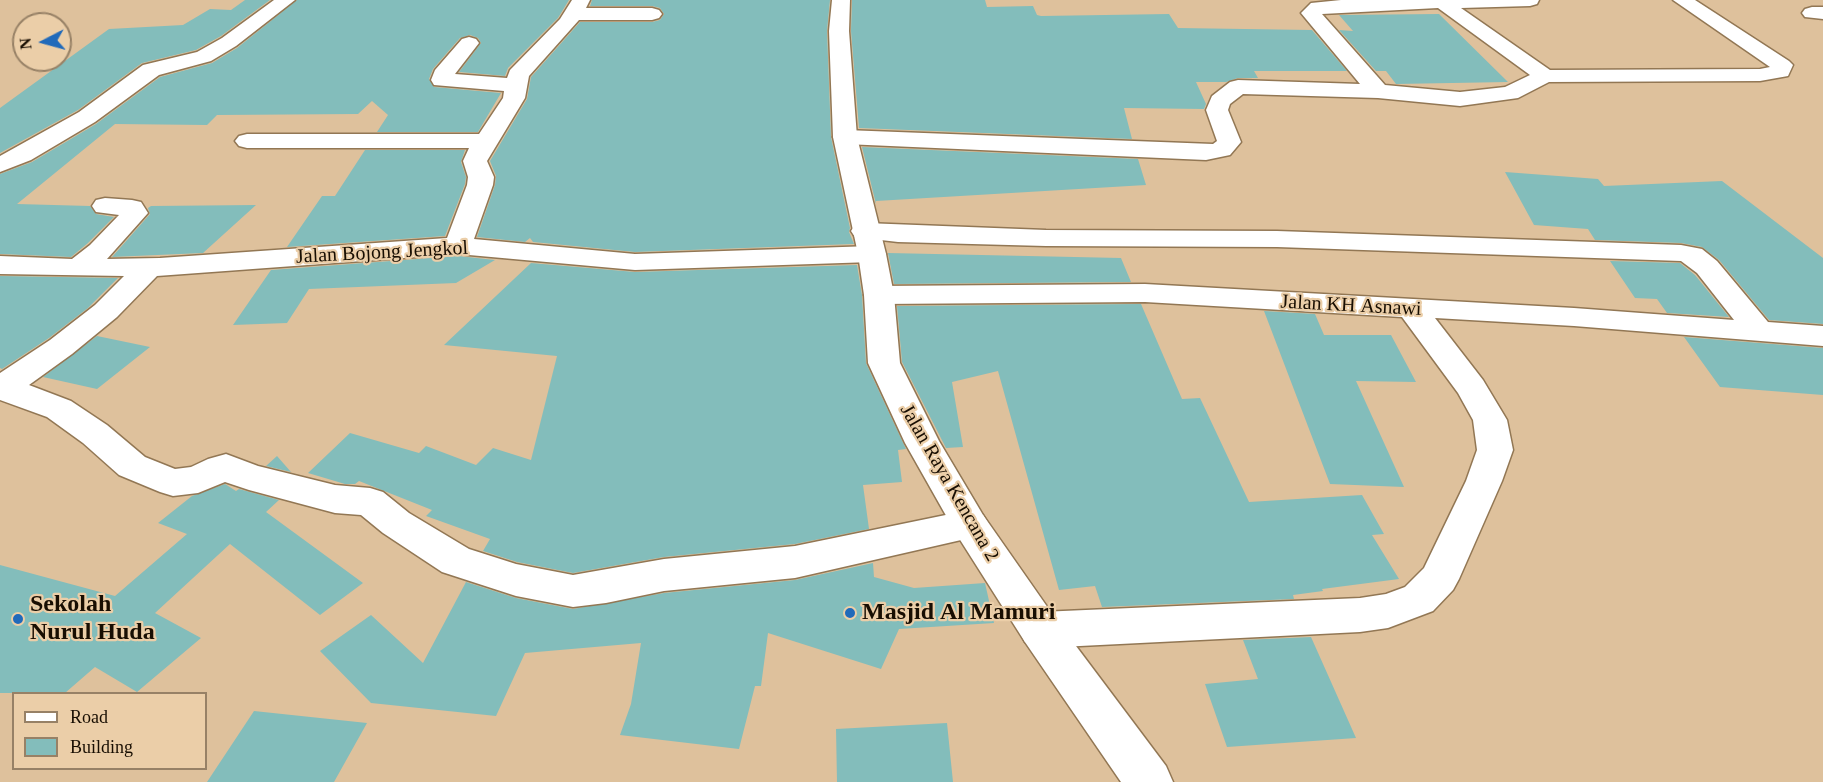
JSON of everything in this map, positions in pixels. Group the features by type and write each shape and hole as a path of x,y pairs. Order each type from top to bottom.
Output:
{"street":[{"path":"0,165 22,156 87,117 151,70 204,57 229,42 286,0"},
{"name":"Jalan Raya Kencana 2","path":"840,0 839,31 845,137 879,296 884,363 922,443 970,525 1040,630 1149,782"},
{"path":"1378,91 1311,13 1318,7 1440,1 1530,0"},
{"path":"845,137 1206,153 1221,150 1228,142 1217,110 1220,101 1238,87 1378,91 1460,99 1510,93 1545,76 1760,75 1780,71 1782,65 1682,0"},
{"path":"1440,1 1545,76"},
{"path":"458,246 480,185 481,177 475,161 485,141 514,98 518,75 577,7 652,14"},
{"path":"469,43 443,75 442,80 516,85"},
{"path":"247,141 485,141"},
{"path":"78,268 100,251 135,213 132,208 105,207"},
{"name":"Jalan Bojong Jengkol","path":"0,265 78,268 149,267 458,246 635,262 869,242 898,234 1046,238 1277,239 1681,253 1692,255 1707,267 1759,331"},
{"path":"1,388 61,347 106,311 149,267"},
{"name":"Jalan KH Asnawi","path":"879,296 1135,293 1574,317 1823,336"},
{"path":"1040,630 1360,615 1388,611 1419,599 1439,579 1484,481 1495,450 1490,420 1471,388 1413,310"},
{"path":"1,388 59,409 95,434 132,466 173,483 198,480 226,467 249,477 335,499 370,502 405,529 456,561 516,580 573,591 664,575 795,561 970,525"}],"building":[{"path":"245,0 270,0 221,36 196,50 142,63 78,110 0,153 0,108 50,72 72,72 72,56 109,29 183,25 210,9 231,10"},
{"path":"297,0 569,0 558,18 508,68 505,76 459,72 481,43 478,38 470,35 460,38 433,69 429,79 434,87 501,93 478,132 377,132 388,115 372,101 358,114 217,115 207,125 115,124 17,204 90,206 96,214 114,217 71,257 0,254 0,174 32,162 96,124 160,77 212,63 237,48"},
{"path":"592,0 830,0 827,31 831,137 849,232 854,244 635,252 533,242 530,238 525,242 477,237 495,185 496,176 490,161 527,99 531,77 580,22 652,22 660,20 664,14 660,8 652,6 590,6"},
{"path":"852,0 985,0 987,7 1033,6 1037,15 1041,16 1169,14 1178,28 1312,30 1347,71 1254,71 1258,78 1238,78 1226,82 1196,82 1206,104 1204,109 1124,108 1132,139 859,128 851,31"},
{"path":"1439,14 1508,82 1396,84 1386,71 1376,71 1339,30 1353,31 1339,15"},
{"path":"862,147 1138,159 1146,185 876,201 876,204"},
{"path":"365,150 465,150 461,162 466,177 465,184 445,236 287,247 322,196 335,196"},
{"path":"1505,172 1598,179 1604,186 1722,181 1823,258 1823,324 1769,320 1719,260 1702,247 1681,243 1595,240 1588,229 1534,225"},
{"path":"256,205 203,253 112,257 150,214 148,208 151,206"},
{"path":"888,253 1121,258 1131,282 894,284"},
{"path":"458,256 495,260 456,283 309,289 287,323 233,325 271,270"},
{"path":"1610,261 1680,263 1695,275 1729,317 1667,313 1657,299 1635,298"},
{"path":"531,263 635,272 857,265 862,295 866,363 906,449 898,450 902,482 863,485 869,529 795,544 664,557 573,573 517,562 483,551 490,539 426,516 432,510 359,481 355,484 345,484 308,473 350,433 419,453 426,446 476,465 493,448 531,460 557,356 444,345"},
{"path":"0,276 118,278 88,308 49,338 2,369 0,368"},
{"path":"1141,304 1182,399 1200,398 1249,502 1362,495 1384,534 1372,535 1399,579 1322,589 1323,591 1293,595 1294,599 1102,607 1095,586 1059,590 998,371 952,382 963,447 946,448 902,362 897,306"},
{"path":"1264,311 1315,314 1324,335 1391,335 1416,382 1356,381 1404,487 1330,484"},
{"path":"97,336 150,347 97,389 43,377"},
{"path":"1684,337 1823,348 1823,395 1720,387"},
{"path":"277,456 291,472 266,466"},
{"path":"225,484 236,491 239,489 279,500 266,512 363,583 320,615 230,544 155,613 201,638 137,692 95,667 66,692 0,693 0,565 115,596 187,534 158,523 192,496"},
{"path":"873,563 874,577 914,588 985,583 994,623 899,629 881,669 768,633 761,686 755,686 739,749 620,735 631,704 641,643 525,653 496,716 371,703 320,651 371,615 423,663 466,582 516,598 573,609 664,593 795,580"},
{"path":"1311,637 1356,738 1227,747 1205,684 1258,679 1243,640"},
{"path":"254,711 367,723 334,782 207,782"},
{"path":"947,723 953,782 837,782 836,729"}],"place":[{"name":"Masjid Al Mamuri","path":"850,613"},
{"name":"Sekolah Nurul Huda","path":"18,619"}]}
